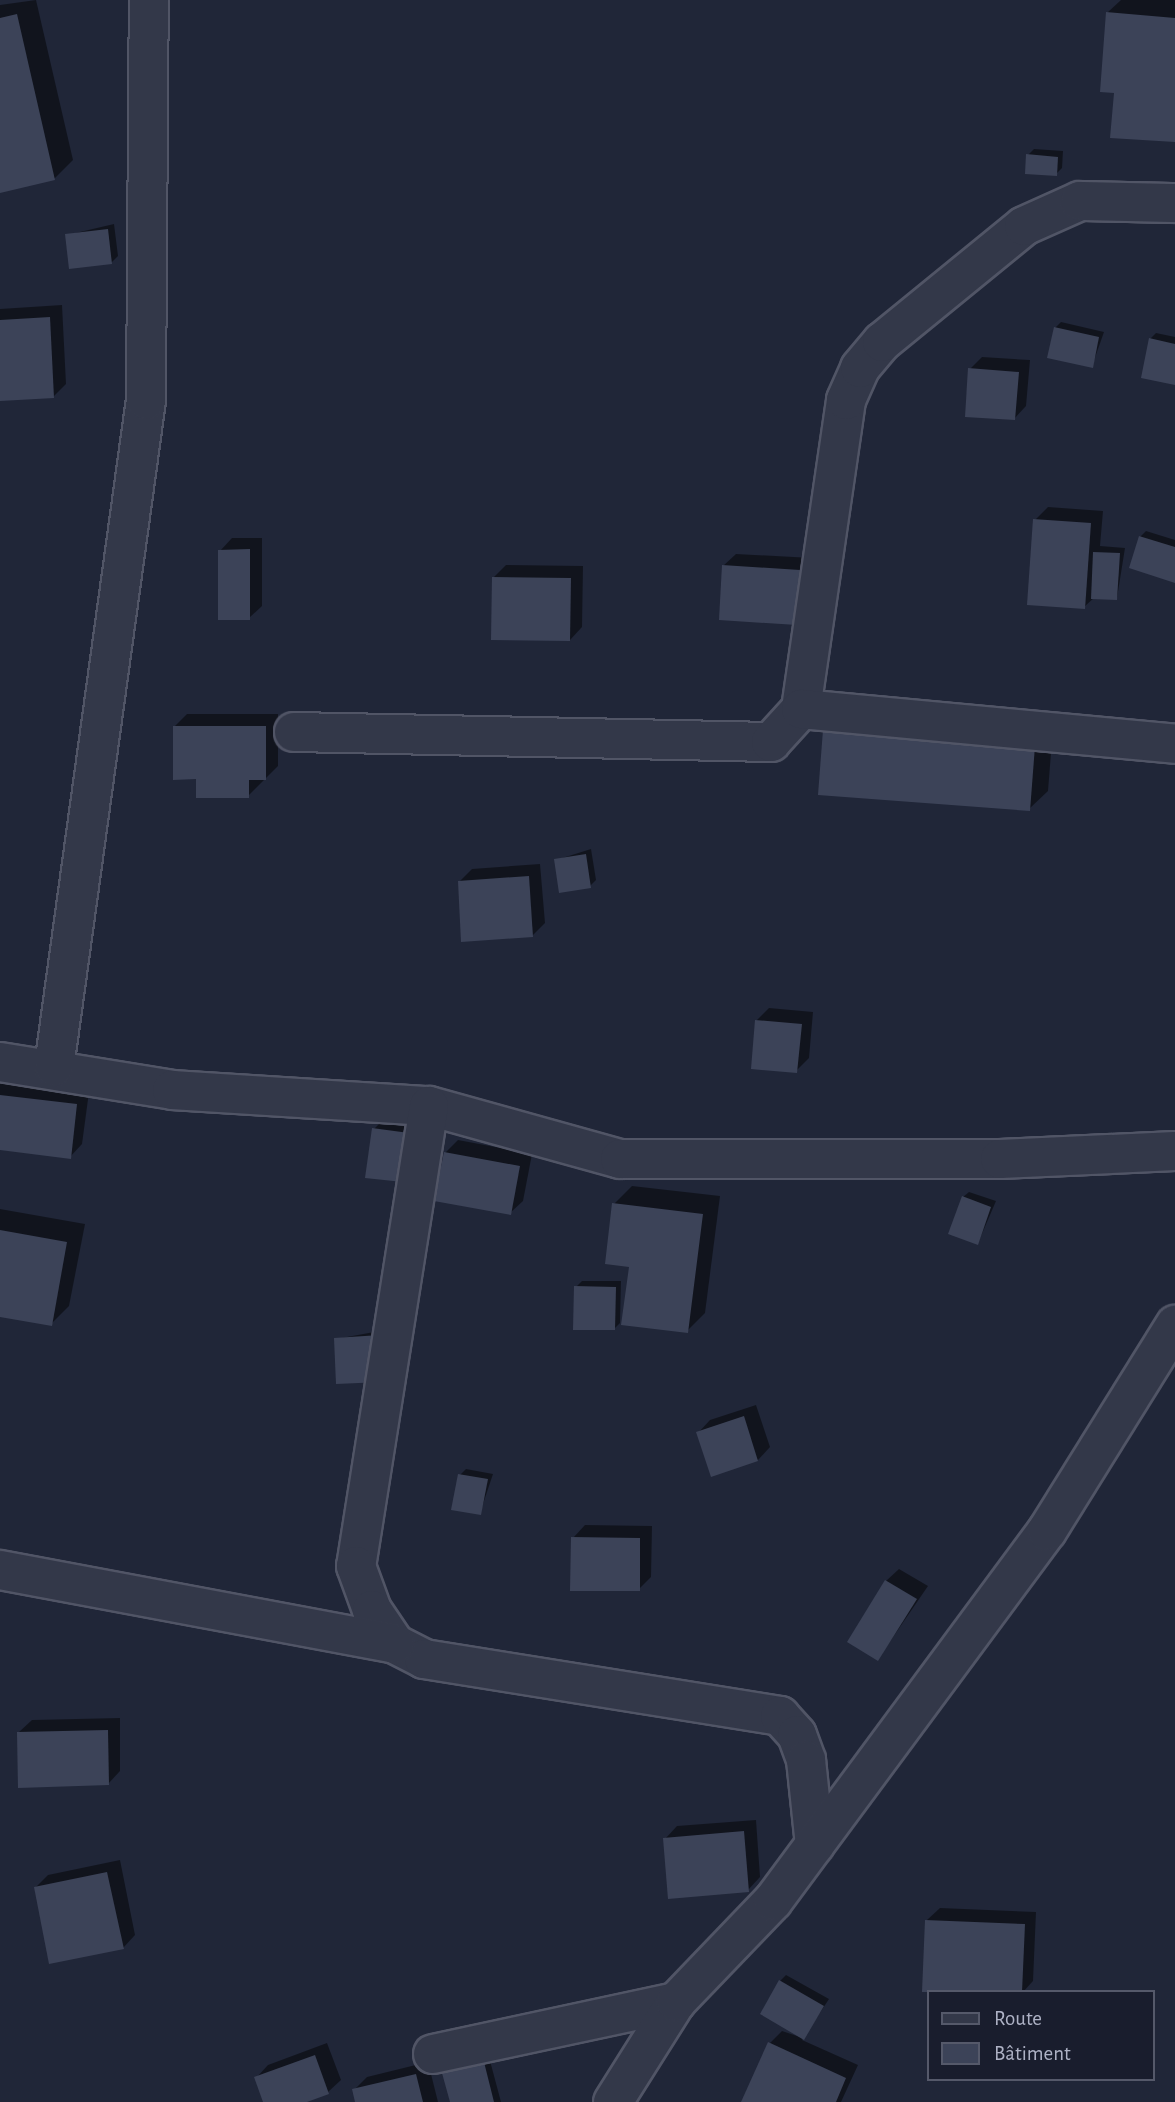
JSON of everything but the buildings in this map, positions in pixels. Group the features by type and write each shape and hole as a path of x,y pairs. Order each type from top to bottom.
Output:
{"street":[{"path":"54,1068 146,400 149,0"},
{"path":"294,732 771,742 801,709 846,400 860,368 882,342 1024,226 1080,201 1175,203"},
{"path":"801,709 1175,744"},
{"path":"0,1062 54,1068 172,1090 429,1106 620,1159 1000,1159 1175,1151"},
{"path":"395,1644 372,1611 356,1566 429,1106"},
{"path":"613,2102 676,2002 773,1901 1047,1531 1175,1325"},
{"path":"0,1570 395,1644 424,1659 780,1716 797,1735 806,1760 815,1844"},
{"path":"433,2054 676,2002"}]}
